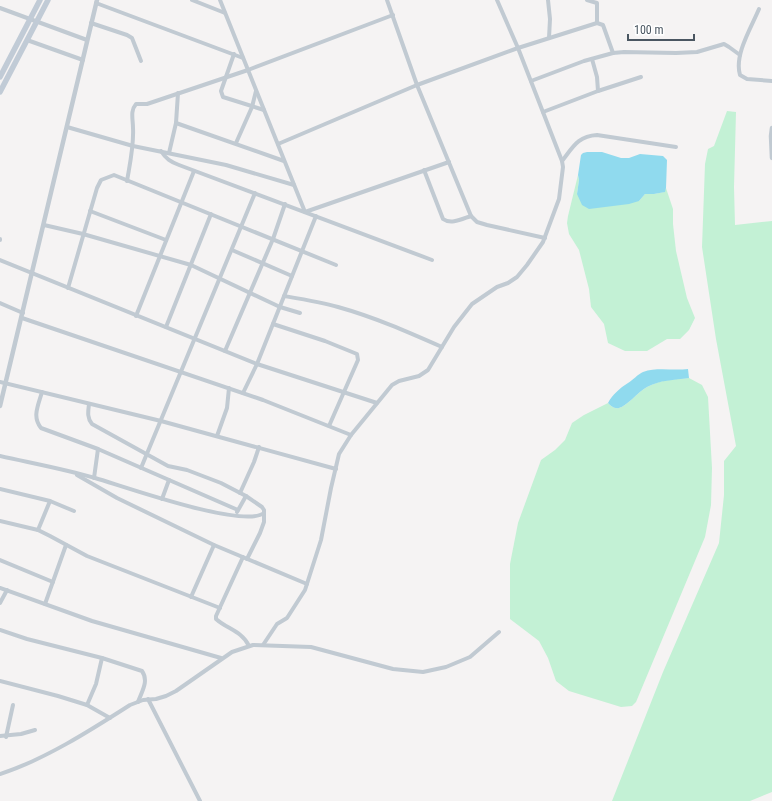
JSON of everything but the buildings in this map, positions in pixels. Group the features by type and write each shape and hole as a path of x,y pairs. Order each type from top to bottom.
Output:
{"main road":[{"path":"0,77 40,0"},
{"path":"0,92 48,0"}],"street":[{"path":"192,0 225,13"},
{"path":"220,0 305,212"},
{"path":"387,0 417,84 471,216 477,222 545,238"},
{"path":"263,645 277,624 287,618 305,590 321,540 339,454 351,435 392,385 399,381 419,376 428,370 454,327 472,304 497,287 508,283 517,277 545,238 559,199 563,167 562,161 518,48 497,0"},
{"path":"548,0 550,19 549,38"},
{"path":"587,0 597,3 597,23"},
{"path":"0,406 96,2 244,58"},
{"path":"0,8 87,40"},
{"path":"759,10 740,55 738,70 740,75 747,79 772,81"},
{"path":"127,181 133,146 132,113 133,107 136,104 147,104 248,70 393,15"},
{"path":"91,23 132,38 141,60"},
{"path":"278,144 417,84 518,48 597,23 603,25 613,53"},
{"path":"27,40 82,60"},
{"path":"531,81 613,53 697,52 724,44 740,55"},
{"path":"234,54 221,91 223,97 264,110"},
{"path":"592,59 597,77 598,91"},
{"path":"543,112 598,91 641,77"},
{"path":"236,143 252,107 256,90"},
{"path":"169,152 176,123 178,93"},
{"path":"176,123 284,161"},
{"path":"67,127 133,146 169,152 226,165 294,185"},
{"path":"772,128 772,158"},
{"path":"562,161 577,141 589,136 597,135 676,147"},
{"path":"161,151 170,161 194,171 432,260"},
{"path":"305,212 449,162"},
{"path":"424,170 443,219 448,222 452,222 471,216"},
{"path":"136,316 194,171"},
{"path":"68,288 97,188 101,180 114,176 273,238 336,265"},
{"path":"141,468 255,193"},
{"path":"225,351 273,238 285,204"},
{"path":"90,211 166,240"},
{"path":"166,327 211,214"},
{"path":"243,393 257,364 316,216"},
{"path":"44,225 83,234 191,265 280,307 300,313"},
{"path":"232,250 292,276"},
{"path":"0,260 257,364 377,403"},
{"path":"284,296 338,307 361,314 398,327 442,347"},
{"path":"0,303 22,315 243,393 351,435"},
{"path":"273,324 325,341 357,354 358,360 329,426"},
{"path":"0,382 161,421 336,469"},
{"path":"217,436 227,408 229,388"},
{"path":"42,392 36,417 36,422 41,428 98,449 238,510"},
{"path":"89,404 88,415 92,424 168,466 187,470 221,483 246,496 262,507 264,510 264,522 248,559"},
{"path":"240,493 259,447"},
{"path":"94,478 98,449"},
{"path":"0,456 94,478 162,499 235,516 256,516 264,513"},
{"path":"73,473 117,498 214,544 307,584"},
{"path":"162,499 170,480"},
{"path":"0,489 50,501 74,511"},
{"path":"235,516 246,496"},
{"path":"38,530 50,501"},
{"path":"0,521 38,530 87,556 220,608"},
{"path":"191,597 214,544"},
{"path":"45,604 66,545"},
{"path":"243,556 216,619 239,633 247,641 249,646"},
{"path":"0,560 53,582"},
{"path":"0,588 92,621 221,658"},
{"path":"0,603 7,590"},
{"path":"0,630 102,658 142,671 146,676 138,702"},
{"path":"0,774 20,767 44,755 130,705 166,696 176,691 221,658 249,646 263,645 311,647 392,669 423,672 446,667 470,657 499,632"},
{"path":"87,705 96,684 102,658"},
{"path":"0,681 87,705 110,718"},
{"path":"148,700 200,801"},
{"path":"6,737 12,704"},
{"path":"0,736 6,737 35,730"}],"green space":[{"path":"727,111 736,112 734,187 735,225 772,221 772,792 750,801 612,801 663,672 719,543 724,495 724,461 736,446 716,339 702,247 705,164 708,149 714,146"},
{"path":"578,175 579,180 577,194 639,201 645,194 664,192 666,188 673,209 676,251 687,298 695,318 689,330 680,339 667,339 647,351 625,351 608,343 604,324 591,307 589,289 579,250 569,234 567,223"},
{"path":"689,378 702,385 708,397 712,468 711,505 705,537 636,702 632,706 621,707 569,691 556,681 548,658 539,641 510,619 510,564 518,523 541,460 555,450 565,440 572,423 608,403 616,408 622,407 644,389 657,383 667,380"}],"water":[{"path":"587,152 602,152 621,158 629,158 640,154 663,156 667,160 665,192 645,194 639,201 629,204 589,209 582,205 577,194 581,155"},
{"path":"688,369 689,378 657,383 647,387 622,407 616,408 608,403 619,389 643,372 654,370"}]}
